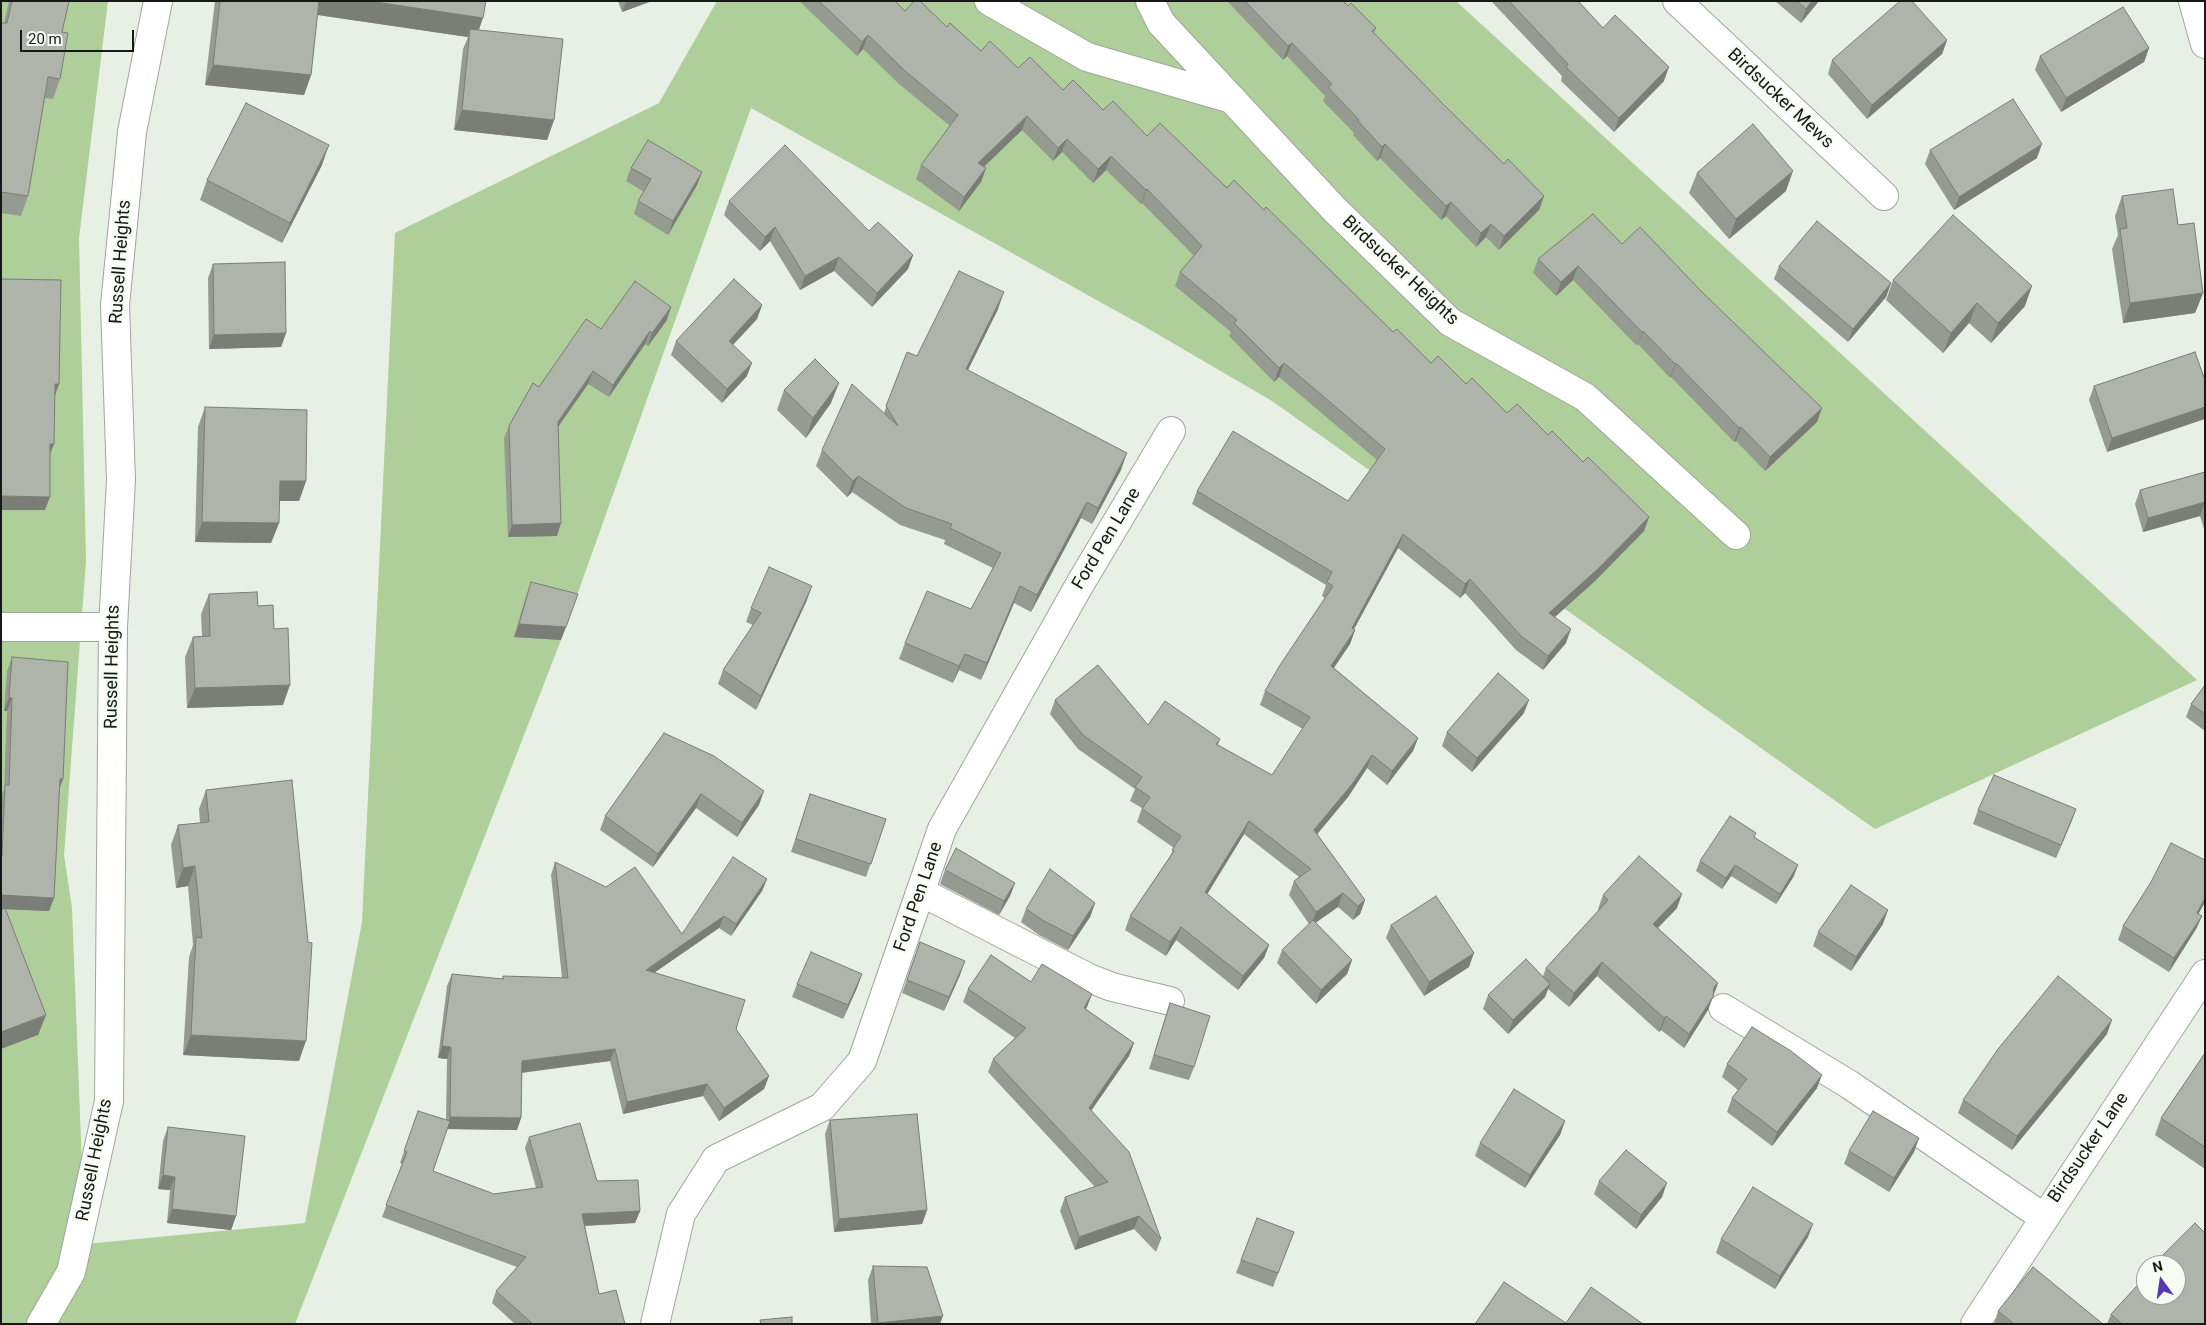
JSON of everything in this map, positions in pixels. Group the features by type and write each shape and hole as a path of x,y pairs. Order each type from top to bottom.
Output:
{"street":[{"name":"Russell Heights","path":"41,1324 71,1272 108,1101 113,627 121,480 115,305 132,132 158,1"},
{"path":"989,1 1087,57 1232,99"},
{"name":"Birdsucker Heights","path":"1150,1 1161,23 1334,210 1450,322 1585,397 1736,535"},
{"name":"Birdsucker Mews","path":"1677,1 1884,196"},
{"path":"2193,1 2205,44"},
{"name":"Ford Pen Lane","path":"655,1324 681,1214 716,1159 822,1107 862,1061 942,829 1080,584 1171,431"},
{"path":"1,627 113,627"},
{"path":"920,892 1090,978 1112,987 1170,1001"},
{"name":"Birdsucker Lane","path":"1974,1324 2205,974"},
{"path":"1723,1008 1850,1085 2043,1217"}],"green space":[{"path":"1,1 108,1 79,238 86,561 64,855 72,908 85,1244 305,1223 362,922 395,233 659,103 717,1 1456,1 2197,680 1875,829 1272,401 1147,328 751,108 561,640 295,1324 1,1324"}],"building":[{"path":"12,1 69,1 62,32 68,33 60,79 48,77 28,196 1,192 1,23 7,23"},
{"path":"220,1 319,1 311,75 213,65"},
{"path":"369,1 486,1 483,18"},
{"path":"819,1 895,1 905,11 914,1 920,1 947,27 950,23 981,51 990,41 1018,68 1030,57 1063,90 1073,80 1103,110 1113,101 1147,136 1160,123 1227,188 1234,180 1264,210 1266,207 1393,332 1397,329 1431,363 1438,356 1466,384 1472,378 1507,413 1517,404 1548,435 1552,431 1583,462 1588,457 1649,517 1600,567 1549,613 1571,629 1548,656 1521,636 1470,579 1465,584 1403,534 1352,628 1355,630 1331,666 1418,738 1392,771 1372,755 1353,783 1314,830 1365,900 1358,906 1343,893 1316,912 1294,881 1311,869 1249,821 1205,892 1269,945 1243,976 1181,927 1170,942 1130,916 1174,851 1172,850 1181,836 1142,809 1150,797 1135,787 1142,777 1083,735 1055,700 1098,665 1148,725 1165,701 1220,739 1216,744 1272,775 1310,717 1265,691 1280,665 1333,586 1327,582 1332,572 1197,491 1233,431 1348,501 1385,449 1284,363 1279,368 1234,323 1237,320 1180,272 1202,246 1147,189 1111,156 1098,169 1067,139 1058,148 1027,116 978,163 986,168 964,197 921,165 958,115 904,70 868,35 862,42"},
{"path":"1245,1 1343,1 1348,6 1351,3 1376,28 1372,31 1442,103 1504,164 1508,159 1544,196 1504,236 1491,224 1481,233 1451,202 1446,206 1385,144 1382,147 1328,87 1332,84 1292,43 1288,46"},
{"path":"1509,1 1578,1 1603,28 1615,15 1669,67 1619,118 1566,67 1568,64"},
{"path":"1797,1 1812,1 1806,9"},
{"path":"1900,1 1912,1 1947,40 1872,105 1832,60"},
{"path":"2123,7 2149,48 2066,98 2040,56"},
{"path":"470,29 563,39 554,120 462,110"},
{"path":"2013,99 2042,144 1959,197 1930,150"},
{"path":"246,103 329,145 290,223 207,180"},
{"path":"1753,124 1793,171 1736,219 1697,173"},
{"path":"648,140 702,172 673,221 638,201 651,179 631,168"},
{"path":"785,145 869,231 878,222 913,255 877,293 839,257 805,276 775,227 765,237 729,201"},
{"path":"2173,189 2178,225 2194,223 2203,293 2130,303 2120,229 2127,228 2122,196"},
{"path":"1593,214 1622,244 1640,227 1701,291 1822,408 1770,457 1676,363 1642,332 1578,266 1561,282 1538,259"},
{"path":"1953,215 2032,286 1998,323 1977,303 1951,333 1893,280"},
{"path":"1817,221 1891,283 1853,329 1779,266"},
{"path":"285,262 286,333 214,335 213,264"},
{"path":"959,271 1004,292 966,369 1127,453 1098,508 1087,502 1037,595 1020,586 987,663 965,654 959,666 905,643 927,591 971,609 1001,553 950,528 952,524 906,508 858,476 853,481 822,450 852,384 898,426 886,406 907,352 917,356"},
{"path":"1,279 61,280 59,384 55,384 54,444 50,444 50,497 1,496"},
{"path":"734,279 762,305 729,341 752,363 727,389 676,341"},
{"path":"635,281 671,307 652,333 650,331 613,385 593,371 558,422 561,523 512,525 509,426 533,383 539,387 586,319 601,329"},
{"path":"2195,352 2205,380 2205,407 2112,438 2094,386"},
{"path":"815,359 839,383 813,418 784,390"},
{"path":"205,407 307,410 306,481 280,481 279,523 202,522"},
{"path":"2205,472 2205,502 2148,518 2140,490"},
{"path":"769,567 812,586 761,696 723,670 761,613 751,608"},
{"path":"531,582 578,594 566,627 519,624"},
{"path":"257,592 258,606 273,605 274,629 288,628 290,685 195,688 193,637 210,636 209,594"},
{"path":"12,657 68,662 63,779 60,779 54,898 1,895 5,785 9,785 12,698 9,697"},
{"path":"1498,673 1529,700 1477,758 1447,732"},
{"path":"2205,685 2205,714 2191,704"},
{"path":"664,733 714,756 764,791 742,823 701,794 658,854 605,816"},
{"path":"1994,775 2076,809 2061,845 1978,810"},
{"path":"292,780 308,942 312,943 306,1041 191,1035 196,937 202,938 195,866 183,868 178,825 209,822 206,790"},
{"path":"810,794 886,819 871,864 796,839"},
{"path":"1730,816 1756,833 1754,837 1798,865 1780,894 1735,865 1726,878 1700,861"},
{"path":"2171,843 2205,860 2205,898 2197,913 2202,916 2174,958 2123,926 2151,882"},
{"path":"956,848 1015,883 1004,901 945,870"},
{"path":"1639,856 1682,894 1653,924 1718,983 1714,987 1713,997 1689,1034 1666,1016 1664,1018 1602,962 1574,993 1546,968 1608,900 1603,895"},
{"path":"733,857 767,879 736,924 724,916 646,970 745,1000 736,1029 769,1076 724,1108 707,1084 627,1102 615,1049 522,1061 521,1118 450,1117 451,1047 442,1046 452,974 503,979 503,976 568,978 555,862 606,887 635,867 682,934"},
{"path":"1050,869 1095,903 1073,936 1026,909"},
{"path":"1851,885 1888,910 1856,957 1818,932"},
{"path":"1436,896 1474,953 1429,982 1391,925"},
{"path":"5,908 46,1015 1,1032 1,910"},
{"path":"1313,920 1352,960 1321,990 1282,950"},
{"path":"920,942 965,961 949,997 907,980"},
{"path":"811,952 862,974 848,1005 797,984"},
{"path":"991,955 1031,982 1042,964 1092,994 1084,1008 1134,1043 1089,1108 1129,1152 1161,1239 1139,1216 1079,1237 1065,1197 1108,1182 993,1059 1026,1028 968,989"},
{"path":"1526,959 1550,984 1513,1020 1488,995"},
{"path":"2058,976 2112,1020 2017,1136 1963,1100 1998,1049"},
{"path":"1170,1003 1210,1016 1194,1067 1154,1055"},
{"path":"1752,1027 1791,1051 1822,1075 1777,1132 1732,1098 1747,1079 1727,1064"},
{"path":"2205,1053 2205,1147 2161,1118"},
{"path":"1514,1089 1565,1121 1530,1175 1480,1143"},
{"path":"418,1111 450,1121 433,1171 494,1194 543,1187 529,1137 580,1123 597,1181 638,1180 640,1211 582,1214 599,1294 616,1290 625,1324 533,1324 496,1291 526,1257 386,1205 407,1152 404,1151"},
{"path":"1873,1111 1919,1138 1894,1178 1849,1151"},
{"path":"917,1114 927,1210 839,1219 830,1120"},
{"path":"168,1127 245,1136 236,1216 172,1209 175,1177 163,1175"},
{"path":"1626,1150 1667,1183 1641,1215 1599,1181"},
{"path":"1753,1187 1813,1224 1780,1276 1721,1239"},
{"path":"1257,1218 1294,1232 1278,1273 1241,1260"},
{"path":"2195,1223 2205,1233 2205,1324 2122,1324 2111,1314 2136,1287 2136,1305 2186,1305 2186,1255 2163,1255"},
{"path":"873,1266 927,1267 943,1316 878,1323"},
{"path":"2033,1267 2103,1324 2014,1324 1998,1311"},
{"path":"1504,1282 1566,1323 1591,1287 1643,1324 1475,1324"},
{"path":"792,1317 792,1324 761,1324 760,1320"}]}
